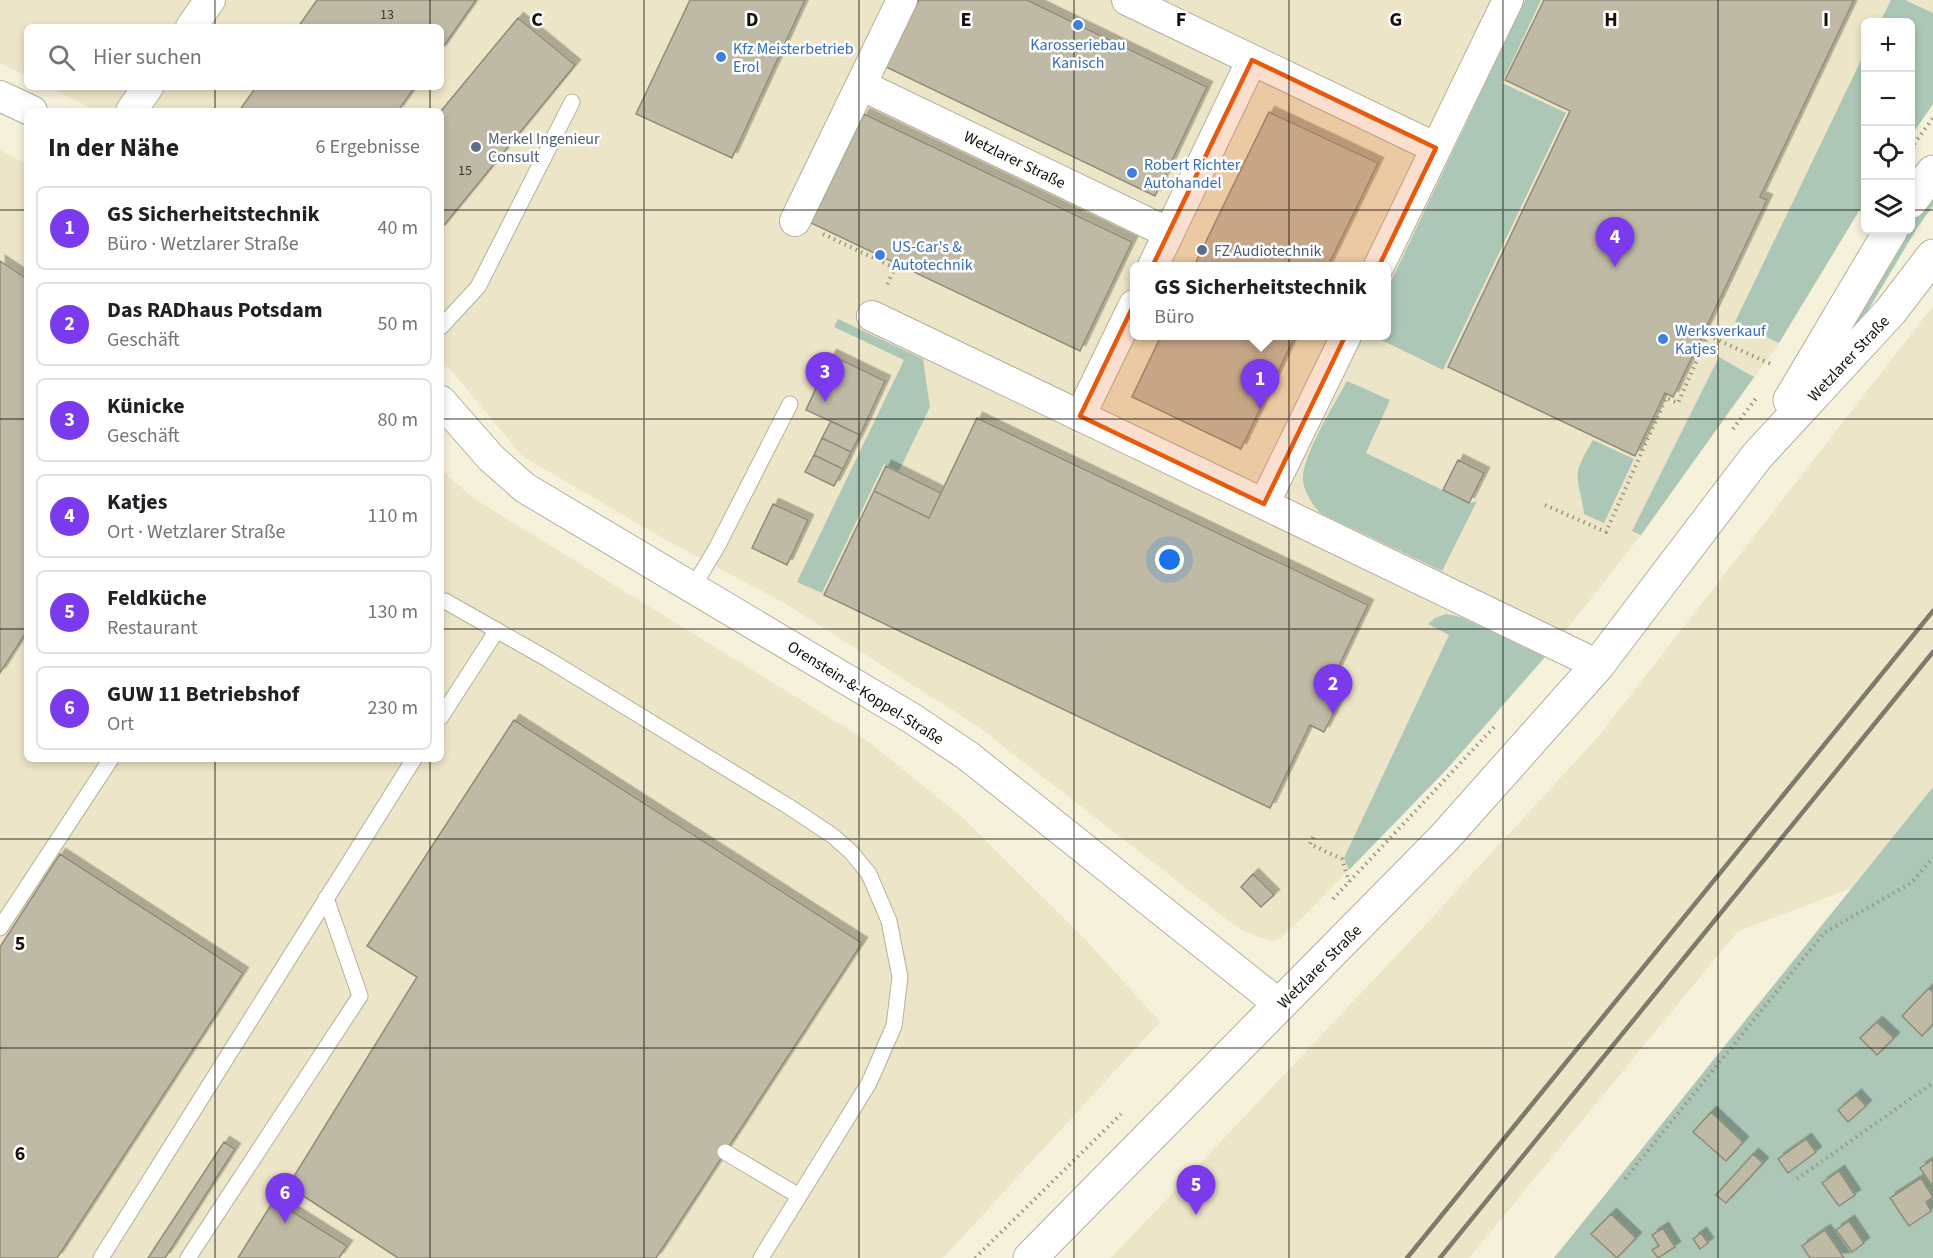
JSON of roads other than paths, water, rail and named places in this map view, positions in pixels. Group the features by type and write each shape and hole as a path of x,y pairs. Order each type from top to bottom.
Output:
{"street":[{"path":"193,24 210,0"},
{"path":"795,221 902,0"},
{"path":"1127,0 1436,148"},
{"path":"1381,262 1508,0"},
{"path":"1155,262 1252,60"},
{"name":"Wetzlarer Straße","path":"861,85 1169,232"},
{"path":"133,108 146,90"},
{"path":"0,96 26,108"},
{"path":"1915,197 1933,172"},
{"name":"Wetzlarer Straße","path":"1758,456 1889,234"},
{"name":"Wetzlarer Straße","path":"1030,1258 1444,838 1598,665 1758,456 1890,312 1933,256"},
{"path":"1080,416 1130,313"},
{"path":"872,316 1598,665"},
{"path":"1264,504 1344,340"},
{"name":"Orenstein-&-Koppel-Straße","path":"444,404 491,458 525,488 914,719 968,756 1280,1005"}],"lane":[{"path":"444,324 478,287 572,102"},
{"path":"693,587 717,547 790,404"},
{"path":"444,601 497,630 791,808 833,836 852,853 869,874 889,921 900,977 894,1026 869,1083 761,1258"},
{"path":"444,712 497,630"},
{"path":"0,928 109,762"},
{"path":"101,1258 412,762"},
{"path":"188,1258 360,996 326,898"},
{"path":"725,1152 799,1196"}],"railway":[{"path":"1407,1258 1933,611"},
{"path":"1440,1258 1933,652"}],"place":[{"name":"Karosseriebau Kanisch","path":"1078,25"},
{"name":"Kfz Meisterbetrieb Erol","path":"721,57"},
{"name":"Merkel Ingenieur Consult","path":"476,147"},
{"name":"Robert Richter Autohandel","path":"1132,173"},
{"name":"FZ Audiotechnik","path":"1202,250"},
{"name":"US-Car's & Autotechnik","path":"880,255"},
{"name":"Katjes","path":"1615,267"},
{"name":"Werksverkauf Katjes","path":"1663,339"},
{"name":"Künicke","path":"825,402"},
{"name":"GS Sicherheitstechnik","path":"1260,409"},
{"name":"Das RADhaus Potsdam","path":"1333,714"},
{"name":"Feldküche","path":"1196,1215"},
{"name":"GUW 11 Betriebshof","path":"285,1223"}]}
